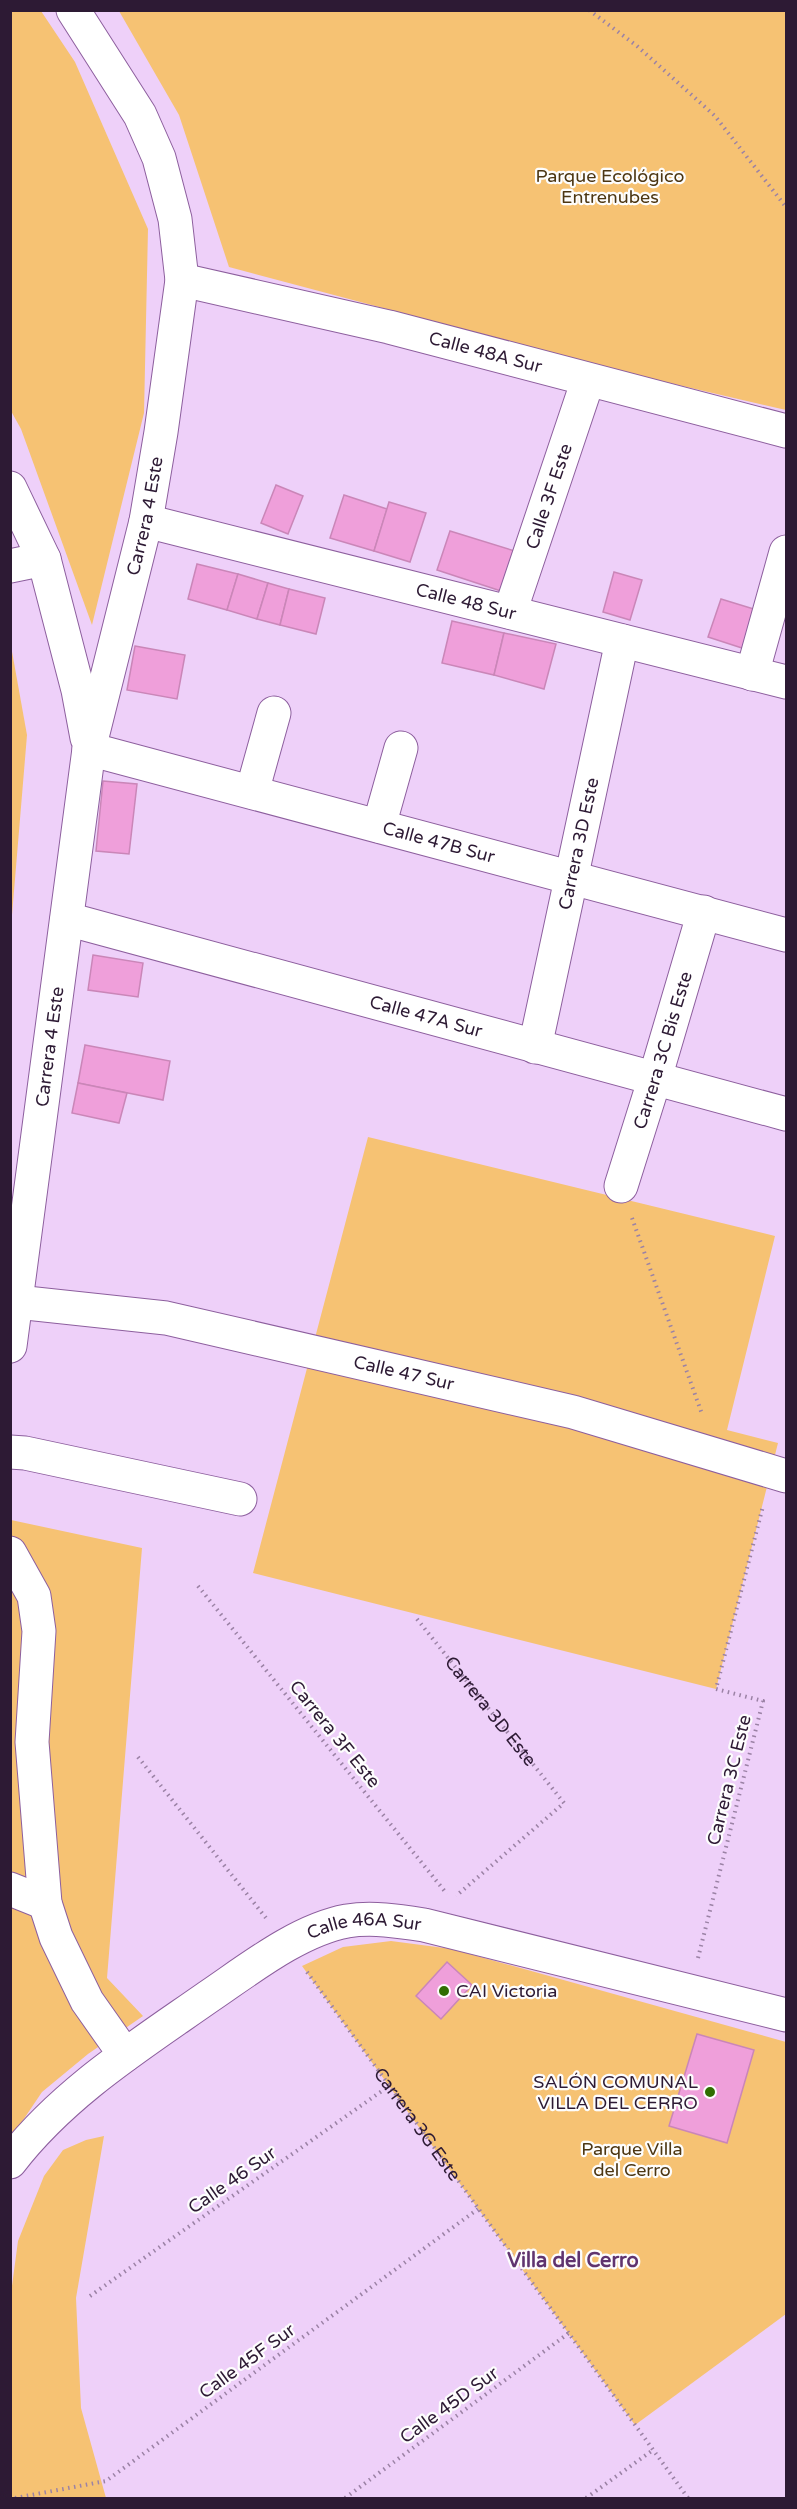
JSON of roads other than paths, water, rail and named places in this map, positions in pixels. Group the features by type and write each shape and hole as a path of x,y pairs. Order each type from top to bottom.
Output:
{"street":[{"path":"73,10 141,115 159,158 175,219 182,280"},
{"name":"Calle 48A Sur","path":"182,280 389,327 786,431"},
{"name":"Carrera 4 Este","path":"10,1346 89,748 146,521 182,280"},
{"name":"Calle 3F Este","path":"510,612 588,380"},
{"name":"Carrera 4 Este","path":"10,488 44,559 78,690 89,748"},
{"name":"Calle 48 Sur","path":"146,521 786,682"},
{"path":"752,674 786,552"},
{"path":"10,566 44,559"},
{"name":"Carrera 3D Este","path":"535,1047 622,641"},
{"path":"252,792 274,713"},
{"name":"Calle 47B Sur","path":"89,748 786,934"},
{"path":"379,826 401,748"},
{"name":"Carrera 3C Bis Este","path":"621,1186 704,912"},
{"name":"Calle 47A Sur","path":"67,919 786,1114"},
{"name":"Calle 47 Sur","path":"17,1302 166,1318 573,1412 779,1473"},
{"path":"10,1452 25,1453 240,1499"},
{"path":"10,1553 34,1596 39,1631 32,1742 45,1903 56,1937 87,2001 125,2055"},
{"path":"10,1889 45,1903"},
{"name":"Calle 46A Sur","path":"10,2162 30,2136 101,2072 247,1970 305,1935 346,1921 381,1919 423,1925 786,2015"}],"place":[{"name":"CAI Victoria","path":"444,1991"},
{"name":"SALÓN COMUNAL VILLA DEL CERRO","path":"710,2092"}],"district":[{"name":"Villa del Cerro","path":"573,2260"}],"park label":[{"name":"Parque Ecológico Entrenubes","path":"610,186"},
{"name":"Parque Villa del Cerro","path":"632,2159"}]}
